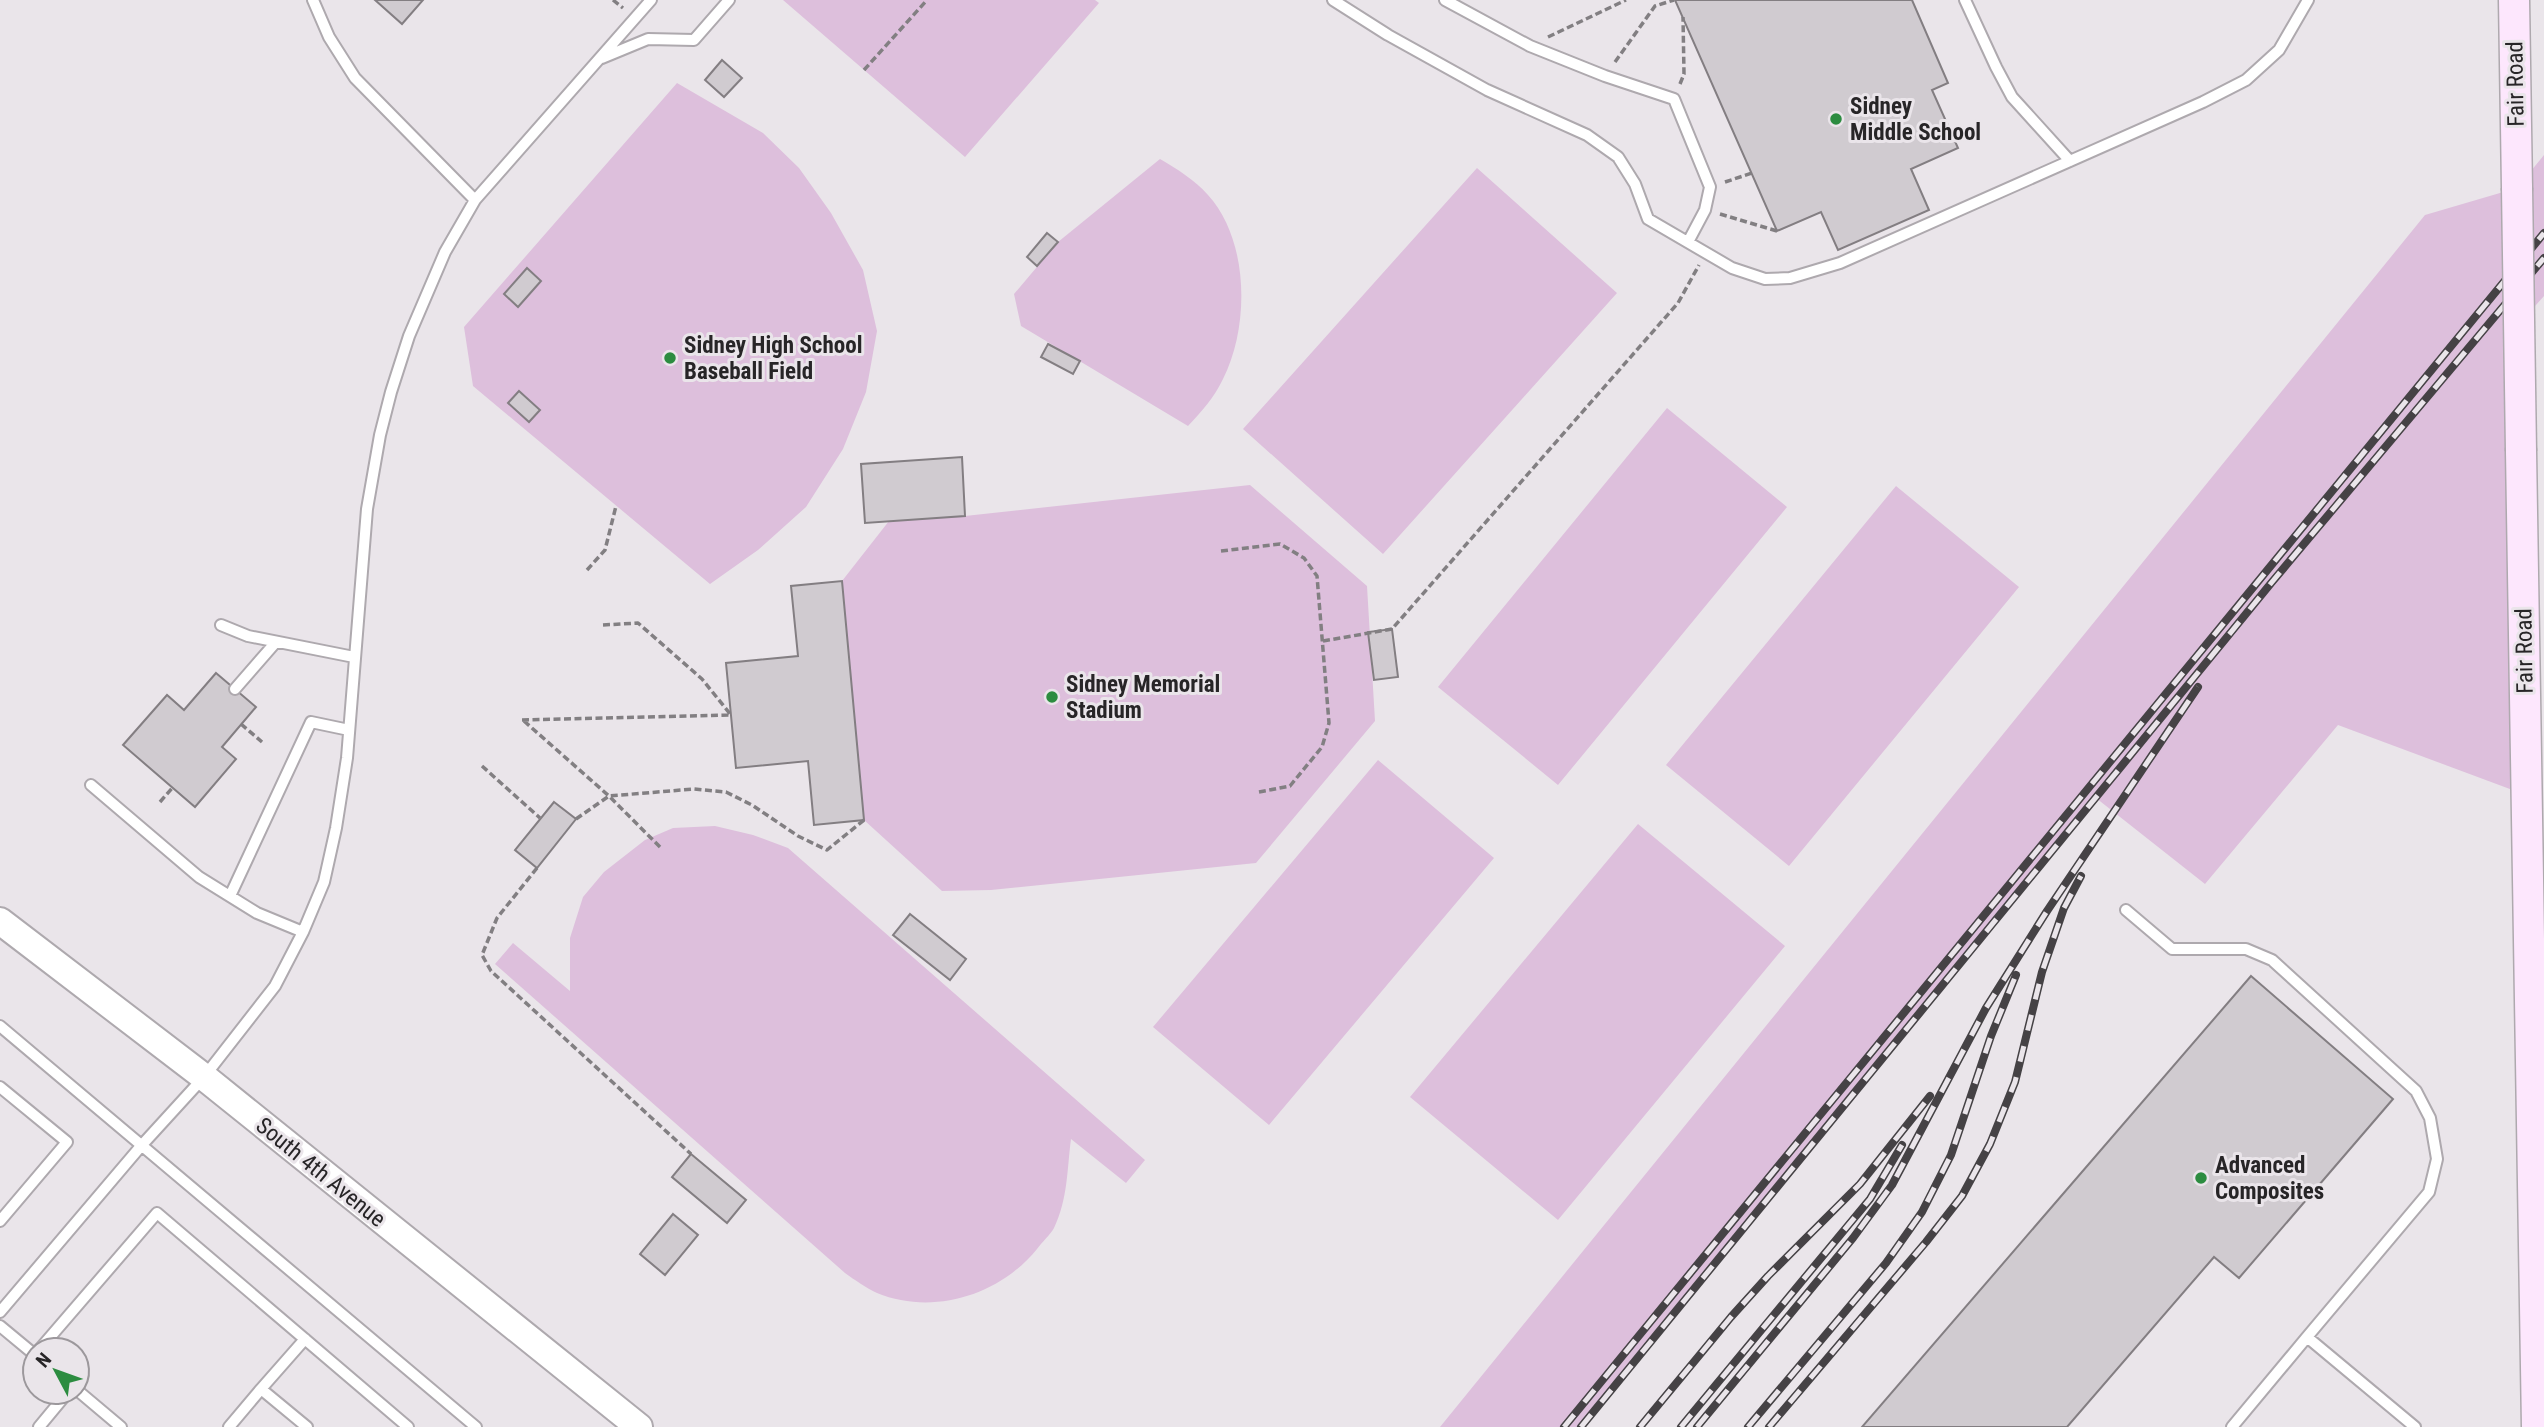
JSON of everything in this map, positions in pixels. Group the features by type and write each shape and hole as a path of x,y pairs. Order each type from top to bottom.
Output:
{"main road":[{"name":"Fair Road","path":"2514,0 2537,1427"}],"street":[{"name":"South 4th Avenue","path":"0,921 204,1077 639,1427"}],"lane":[{"path":"313,0 329,37 355,78 475,200"},
{"path":"0,1312 141,1146 204,1077 275,986 303,932 324,881 330,855 347,758 367,509 391,392 409,336 444,252 475,200 651,0"},
{"path":"599,59 648,39 694,40 729,0"},
{"path":"1333,0 1388,35 1487,90 1587,135 1618,157 1635,184 1648,219 1732,268 1765,279 1790,278 1840,263 2203,103 2246,80 2279,50 2308,0"},
{"path":"1445,0 1530,46 1605,76 1674,99 1710,187 1705,210 1688,242"},
{"path":"1965,0 2012,97 2070,161"},
{"path":"221,625 248,636 354,657"},
{"path":"235,689 276,642"},
{"path":"230,896 311,722 349,730"},
{"path":"91,785 200,877 257,913 303,932"},
{"path":"2126,910 2172,949 2246,949 2272,960 2416,1091 2430,1118 2437,1159 2429,1192 2232,1427"},
{"path":"0,1026 476,1427"},
{"path":"0,1087 67,1142 0,1221"},
{"path":"51,1336 157,1213 408,1427"},
{"path":"0,1326 21,1343"},
{"path":"2307,1337 2415,1427"},
{"path":"229,1427 305,1339"},
{"path":"261,1389 307,1427"},
{"path":"91,1402 121,1427"},
{"path":"38,1427 56,1406"}],"path":[{"path":"864,70 927,0"},
{"path":"1530,46 1614,3 1626,0"},
{"path":"1605,76 1655,6 1674,0"},
{"path":"1674,99 1684,74 1683,17"},
{"path":"1710,187 1752,173"},
{"path":"1705,210 1777,231"},
{"path":"1323,641 1392,629 1678,303 1706,252"},
{"path":"587,570 605,550 616,506"},
{"path":"1221,551 1280,544 1304,558 1317,576 1329,723 1322,747 1290,786 1259,792"},
{"path":"603,625 638,623 702,679 731,715 522,720 609,796 662,849"},
{"path":"241,724 262,742"},
{"path":"482,766 540,818"},
{"path":"160,802 173,787"},
{"path":"576,819 609,796 694,789 726,792 752,805 798,836 827,850 864,820"},
{"path":"537,867 497,918 482,955 491,971 691,1154"}],"shaded area":[{"path":"783,0 1095,0 1099,3 965,157"},
{"name":"Sidney High School Baseball Field","path":"677,83 763,133 799,168 831,213 863,270 877,331 866,392 843,449 806,507 758,550 710,584 473,386 464,327"},
{"path":"2544,155 2544,296 2519,324 2526,795 2338,725 2205,884 2096,798 1581,1427 1440,1427 2425,215 2517,188"},
{"path":"1160,159 1197,184 1222,214 1238,259 1241,284 1238,334 1232,358 1216,392 1188,426 1021,326 1014,294 1058,242"},
{"path":"1477,168 1617,293 1383,554 1243,429"},
{"path":"1667,408 1787,507 1558,785 1438,687"},
{"name":"Sidney Memorial Stadium","path":"1250,485 1367,586 1375,721 1256,863 991,890 942,891 864,820 814,825 808,761 736,768 726,663 798,656 791,586 842,581 889,521 965,516"},
{"path":"1896,486 2019,587 1789,866 1666,765"},
{"path":"1378,760 1494,858 1269,1125 1153,1027"},
{"path":"1638,824 1785,946 1558,1220 1410,1097"},
{"path":"715,826 753,835 788,848 1145,1160 1126,1183 1071,1139 1064,1195 1054,1228 1022,1265 1004,1279 964,1297 920,1302 898,1300 877,1293 845,1273 495,964 513,943 570,991 570,938 583,897 604,872 645,840 673,828"}],"building":[{"path":"375,0 423,0 402,24"},
{"name":"Sidney Middle School","path":"1675,0 1912,0 1948,83 1932,90 1958,148 1911,169 1929,210 1838,250 1821,212 1777,231"},
{"path":"722,60 742,78 724,97 705,80"},
{"path":"1047,233 1058,242 1037,266 1027,257"},
{"path":"527,268 541,281 518,307 504,294"},
{"path":"1048,344 1080,361 1073,374 1041,357"},
{"path":"519,391 540,410 529,422 508,403"},
{"path":"962,457 965,516 865,523 861,464"},
{"path":"842,581 864,820 814,825 808,761 736,768 726,663 798,656 791,586"},
{"path":"1392,629 1398,677 1374,680 1368,632"},
{"path":"216,673 256,707 222,747 236,759 195,807 123,745 167,695 184,710"},
{"path":"554,802 576,819 537,868 515,850"},
{"path":"910,914 966,959 950,980 893,935"},
{"name":"Advanced Composites","path":"2251,976 2393,1099 2239,1278 2214,1257 2067,1427 1862,1427"},
{"path":"691,1154 746,1200 727,1223 672,1177"},
{"path":"673,1214 698,1235 665,1275 640,1254"}],"railway":[{"path":"1564,1427 2544,233"},
{"path":"1581,1427 2272,582 2544,258"},
{"path":"1697,1427 1853,1238 1892,1185 1986,1008 2047,911 2198,687"},
{"path":"1769,1427 1962,1196 1990,1144 2015,1082 2042,972 2064,908 2081,876"},
{"path":"1748,1427 1886,1263 1922,1212 1951,1155 1991,1036 2016,975"},
{"path":"1640,1427 1768,1276 1860,1184 1930,1096"},
{"path":"1681,1427 1870,1199 1902,1145"}],"place":[{"name":"Sidney Middle School","path":"1836,119"},
{"name":"Sidney High School Baseball Field","path":"670,358"},
{"name":"Sidney Memorial Stadium","path":"1052,697"},
{"name":"Advanced Composites","path":"2201,1178"}]}
